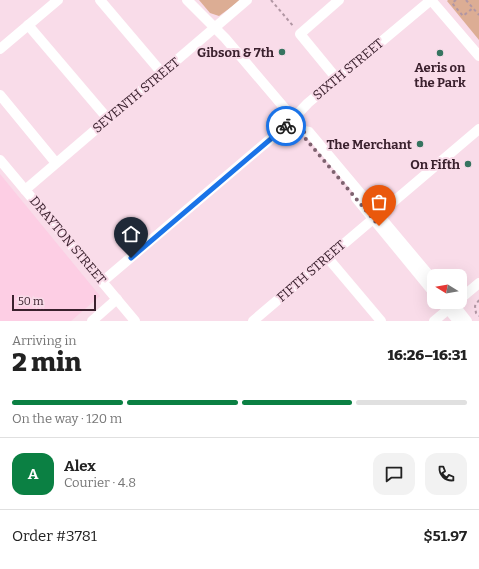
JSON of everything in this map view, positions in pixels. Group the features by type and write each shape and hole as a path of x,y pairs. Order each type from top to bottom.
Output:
{"street":[{"path":"0,49 58,0"},
{"path":"100,0 162,74"},
{"path":"187,0 215,27 304,131 305,138 427,273"},
{"name":"SEVENTH STREET","path":"25,190 247,0"},
{"path":"336,79 300,34 339,0"},
{"path":"431,0 479,56"},
{"name":"SIXTH STREET","path":"102,282 288,124 292,118 336,79 431,0"},
{"path":"28,25 108,119"},
{"path":"0,95 56,163"},
{"name":"FIFTH STREET","path":"253,321 479,129"},
{"name":"DRAYTON STREET","path":"0,160 135,321"},
{"path":"375,216 427,284"},
{"path":"327,258 381,321"},
{"path":"467,292 479,283"},
{"path":"92,321 117,299"},
{"path":"434,321 446,309"},
{"path":"454,309 458,321"},
{"path":"457,309 467,321"}],"path":[{"path":"271,0 300,34"},
{"path":"456,0 452,3 463,16 473,8"},
{"path":"466,0 479,15"},
{"path":"479,300 475,306 476,313 479,316"}],"shaded area":[{"path":"199,0 241,0 219,16 210,13"},
{"path":"479,0 479,40 447,1"},
{"path":"0,174 100,296 71,321 0,321"}],"way so far":[{"path":"286,126 292,118 304,131 305,138 379,226"}],"place":[{"name":"Gibson & 7th","path":"282,52"},
{"name":"Aeris on the Park","path":"440,53"},
{"name":"The Merchant","path":"420,144"},
{"name":"On Fifth","path":"468,164"}],"route":[{"path":"131,258 286,126"}]}
